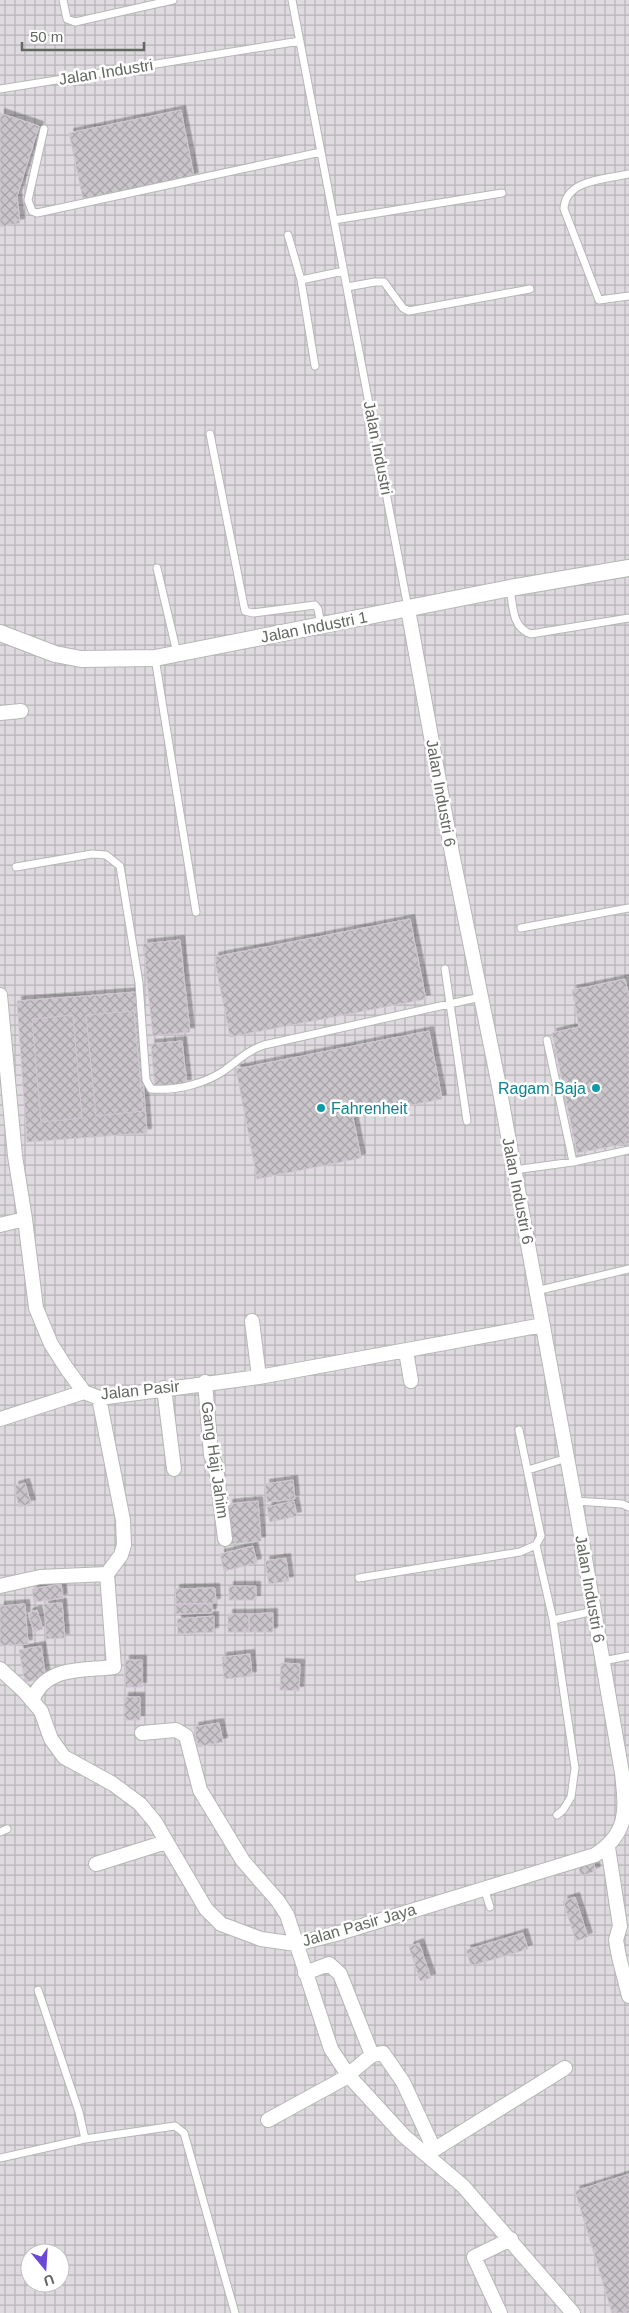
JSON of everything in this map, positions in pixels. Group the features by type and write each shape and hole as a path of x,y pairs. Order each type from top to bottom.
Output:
{"street":[{"name":"Jalan Industri 1","path":"0,633 22,643 81,659 155,658 510,588 629,568"},
{"name":"Jalan Industri 6","path":"408,609 452,853 576,1501 603,1661 626,1773"},
{"path":"0,713 21,711"},
{"name":"Jalan Pasir","path":"0,996 15,1156 36,1308 51,1344 84,1392 99,1398 205,1382 259,1377 542,1325"},
{"path":"0,1225 25,1218"},
{"path":"252,1321 259,1377"},
{"path":"406,1351 411,1381"},
{"name":"Gang Haji Jahim","path":"205,1382 212,1455 216,1466 226,1538"},
{"path":"164,1388 174,1469"},
{"path":"0,1419 84,1392"},
{"path":"32,1701 39,1687 46,1680 60,1674 85,1668 114,1667 107,1574 121,1555 124,1545 123,1520 99,1398"},
{"path":"0,1586 40,1577 107,1574"},
{"name":"Jalan Pasir Jaya","path":"0,1669 41,1711 50,1739 64,1757 113,1784 140,1804 155,1822 206,1909 221,1924 261,1939 296,1944 336,1934 595,1855 608,1847 621,1831 626,1812 626,1773"},
{"path":"142,1733 176,1730 186,1736 200,1790 242,1861 287,1915 331,2049 348,2076 397,2130 430,2152 463,2186 511,2239 573,2313"},
{"path":"96,1864 166,1842"},
{"path":"608,1847 620,1926 616,1940 629,1996"},
{"path":"305,1973 329,1964 340,1974 372,2055"},
{"path":"268,2120 348,2076 372,2055 383,2053 395,2068 430,2152"},
{"path":"430,2152 565,2068"},
{"path":"500,2313 474,2257 511,2239"}],"lane":[{"path":"63,0 67,18 75,22 173,0"},
{"name":"Jalan Industri","path":"292,0 408,609"},
{"name":"Jalan Industri","path":"0,89 300,41"},
{"path":"44,129 28,200 32,211 37,213 321,152"},
{"path":"629,174 577,185 567,199 564,209 600,300 629,296"},
{"path":"334,220 502,193"},
{"path":"288,235 300,280 315,366"},
{"path":"300,280 344,270"},
{"path":"347,287 384,282 403,308 409,311 530,289"},
{"path":"210,434 245,611 252,613 315,605 318,609 321,625"},
{"path":"157,568 178,654"},
{"path":"510,588 518,626 521,631 531,634 629,618"},
{"path":"155,658 196,912"},
{"path":"16,867 92,854 106,855 120,866 139,983 146,1080 152,1089 179,1088 202,1082 226,1069 248,1051 264,1045 481,997"},
{"path":"521,928 629,908"},
{"path":"445,969 467,1121"},
{"path":"547,1040 573,1162"},
{"path":"514,1170 573,1162 629,1150"},
{"path":"536,1290 629,1269"},
{"path":"520,1430 541,1536 536,1546 553,1620 575,1768 571,1797 563,1810 556,1816"},
{"path":"528,1470 567,1458"},
{"path":"576,1501 622,1504 629,1507"},
{"path":"359,1578 520,1552 536,1546"},
{"path":"553,1620 594,1611"},
{"path":"603,1661 629,1656"},
{"path":"484,1888 490,1908"},
{"path":"38,1990 79,2112 85,2139"},
{"path":"0,2158 85,2139 174,2126 184,2133 235,2313"}],"shaded area":[{"path":"0,0 629,0 629,2313 0,2313"}],"building":[{"path":"181,110 194,177 83,199 69,133"},
{"path":"0,113 39,126 17,196 20,223 0,227"},
{"path":"410,919 426,999 230,1037 214,957"},
{"path":"180,940 190,1032 153,1036 143,944"},
{"name":"Ragam Baja","path":"625,979 629,997 629,1143 577,1153 552,1033 579,1027 572,990"},
{"path":"137,992 147,1133 27,1142 17,1001"},
{"path":"134,1011 143,1111 96,1116 86,1015"},
{"path":"73,1015 82,1118 41,1122 32,1019"},
{"name":"Fahrenheit","path":"429,1031 442,1099 353,1117 361,1158 257,1179 236,1069"},
{"path":"182,1041 187,1084 155,1088 151,1044"},
{"path":"293,1480 295,1499 267,1502 265,1484"},
{"path":"25,1483 31,1504 19,1507 14,1486"},
{"path":"258,1501 261,1541 231,1544 228,1504"},
{"path":"294,1501 297,1516 270,1522 267,1507"},
{"path":"253,1546 257,1563 224,1571 220,1554"},
{"path":"286,1558 289,1581 269,1584 265,1561"},
{"path":"61,1584 63,1598 34,1602 32,1589"},
{"path":"229,1586 256,1586 256,1600 229,1600"},
{"path":"215,1588 216,1603 176,1604 175,1589"},
{"path":"62,1603 65,1638 46,1639 44,1604"},
{"path":"25,1604 28,1644 0,1646 0,1606"},
{"path":"176,1604 212,1604 212,1613 176,1614"},
{"path":"37,1610 43,1629 34,1632 28,1613"},
{"path":"273,1613 273,1632 249,1632 249,1614"},
{"path":"228,1614 249,1614 249,1632 228,1632"},
{"path":"214,1616 214,1632 178,1634 177,1619"},
{"path":"41,1646 46,1678 25,1682 19,1650"},
{"path":"250,1654 252,1676 224,1679 222,1657"},
{"path":"125,1660 142,1660 142,1687 125,1687"},
{"path":"281,1663 300,1664 299,1691 280,1690"},
{"path":"124,1697 140,1697 140,1720 124,1720"},
{"path":"219,1723 223,1742 198,1747 194,1727"},
{"path":"593,1860 596,1871 581,1876 578,1865"},
{"path":"575,1897 588,1937 576,1941 563,1901"},
{"path":"523,1933 528,1949 471,1966 466,1950"},
{"path":"419,1943 431,1978 420,1981 409,1947"},
{"path":"629,2174 629,2313 612,2313 575,2191"}],"place":[{"name":"Ragam Baja","path":"596,1088"},
{"name":"Fahrenheit","path":"321,1108"}]}
